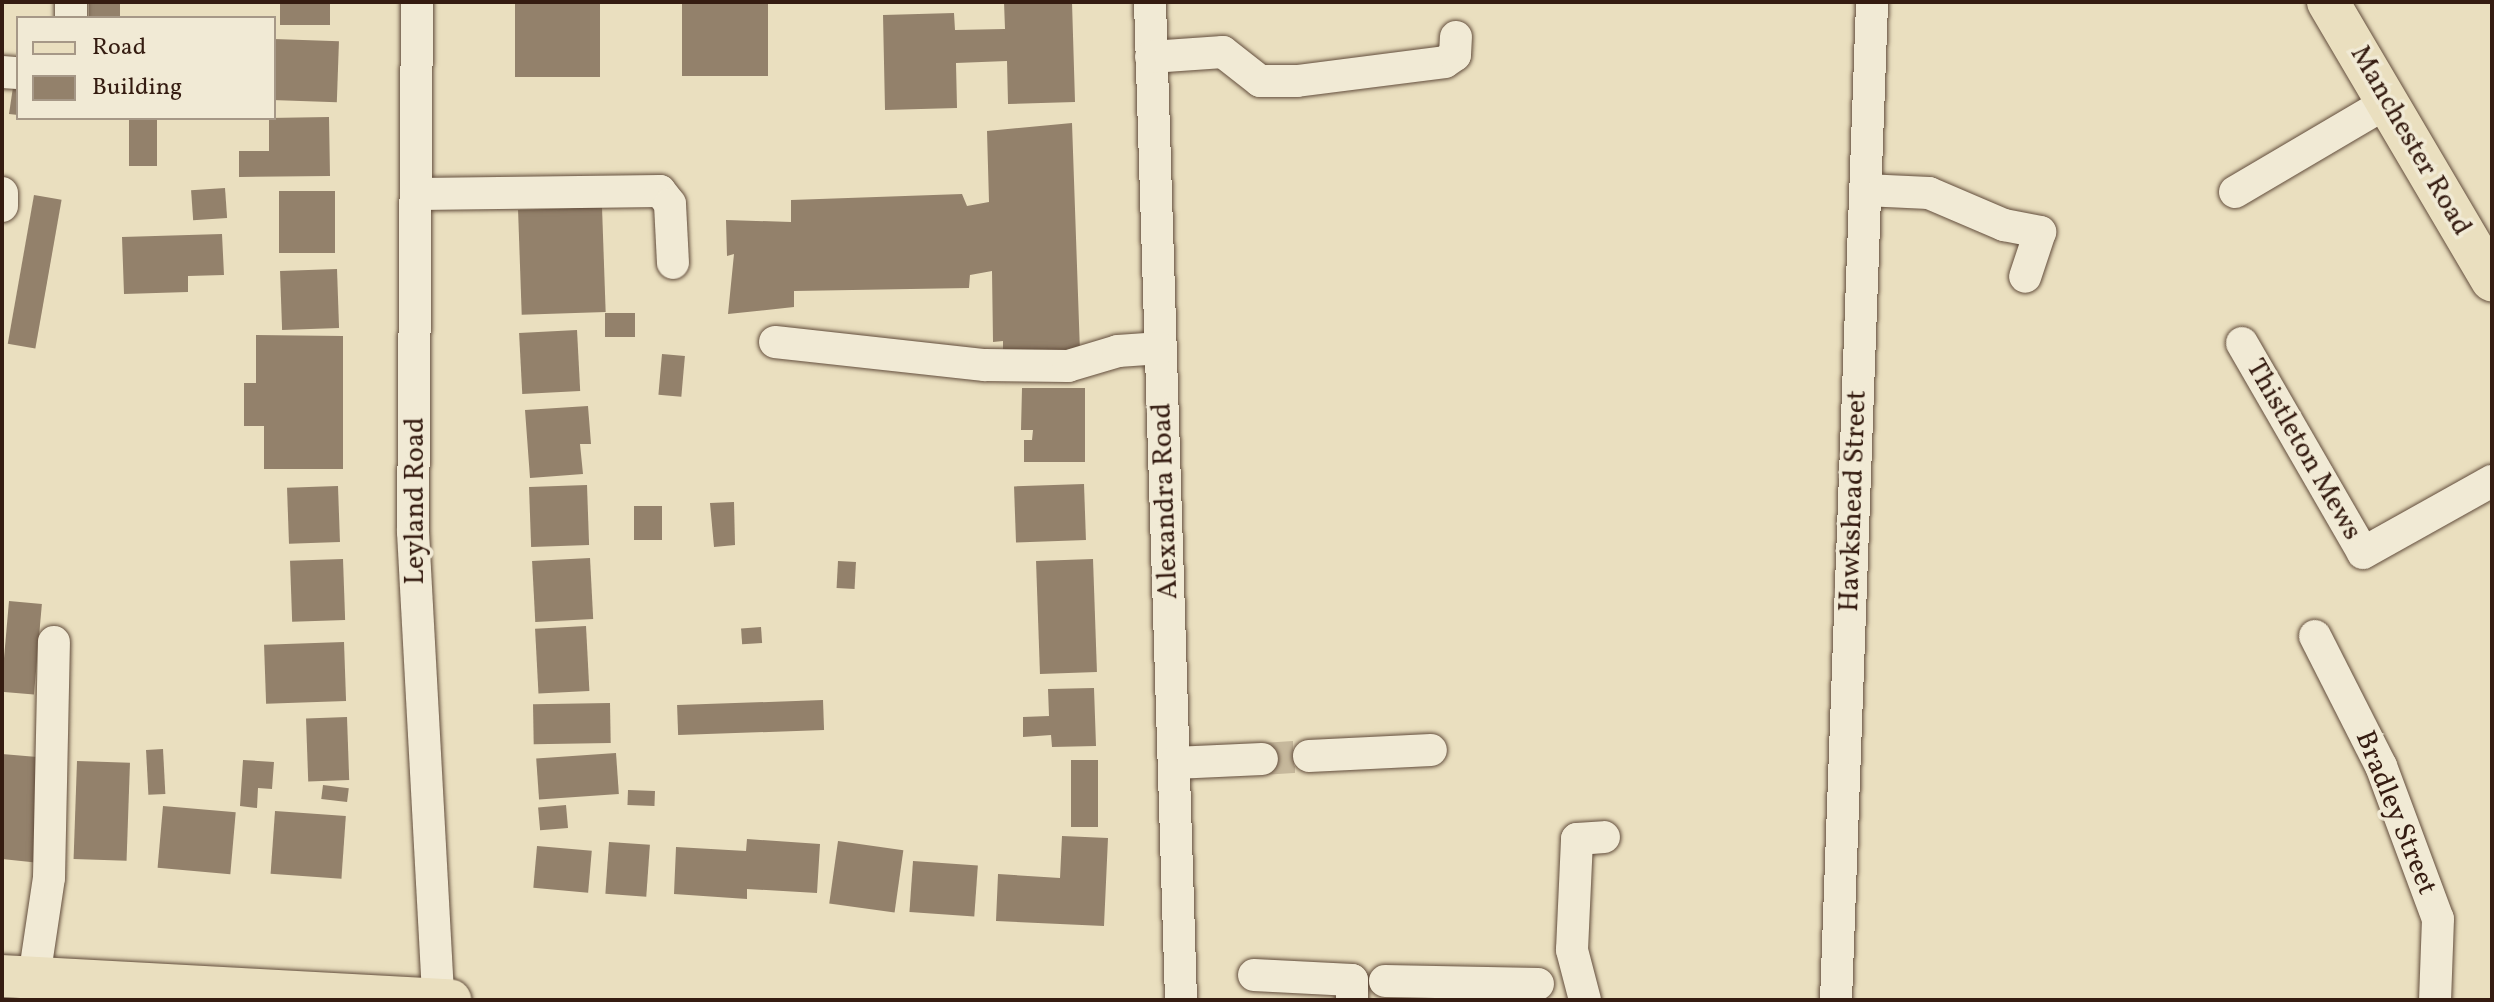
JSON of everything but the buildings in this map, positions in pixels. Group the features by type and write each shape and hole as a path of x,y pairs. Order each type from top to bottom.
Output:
{"main road":[{"name":"Manchester Road","path":"2328,2 2492,280"},
{"path":"18,977 450,1000"}],"street":[{"name":"Leyland Road","path":"417,2 419,194 413,532 438,1000"},
{"name":"Alexandra Road","path":"1150,2 1181,1000"},
{"name":"Hawkshead Street","path":"1836,1000 1872,2"},
{"path":"1151,57 1223,52 1260,81 1297,81 1445,62 1455,55 1456,37"},
{"path":"2235,192 2386,103"},
{"path":"1865,190 1929,193 2004,225 2040,232 2025,277"},
{"path":"419,194 660,191 670,204 673,263"},
{"path":"2,193 2,206"},
{"path":"775,342 1026,366 1068,366 1118,351 1161,348"},
{"name":"Thistleton Mews","path":"2242,343 2363,553 2492,481"},
{"name":"Bradley Street","path":"2315,636 2381,766 2438,919 2435,1000"},
{"path":"18,977 49,878 54,642"},
{"path":"1309,756 1431,750"},
{"path":"1174,763 1262,759"},
{"path":"1585,1000 1572,950 1577,839 1604,837"},
{"path":"1254,975 1352,980 1352,1000"},
{"path":"1385,981 1469,991 1538,984"}],"tunnel":[{"path":"1262,759 1309,756"}]}
